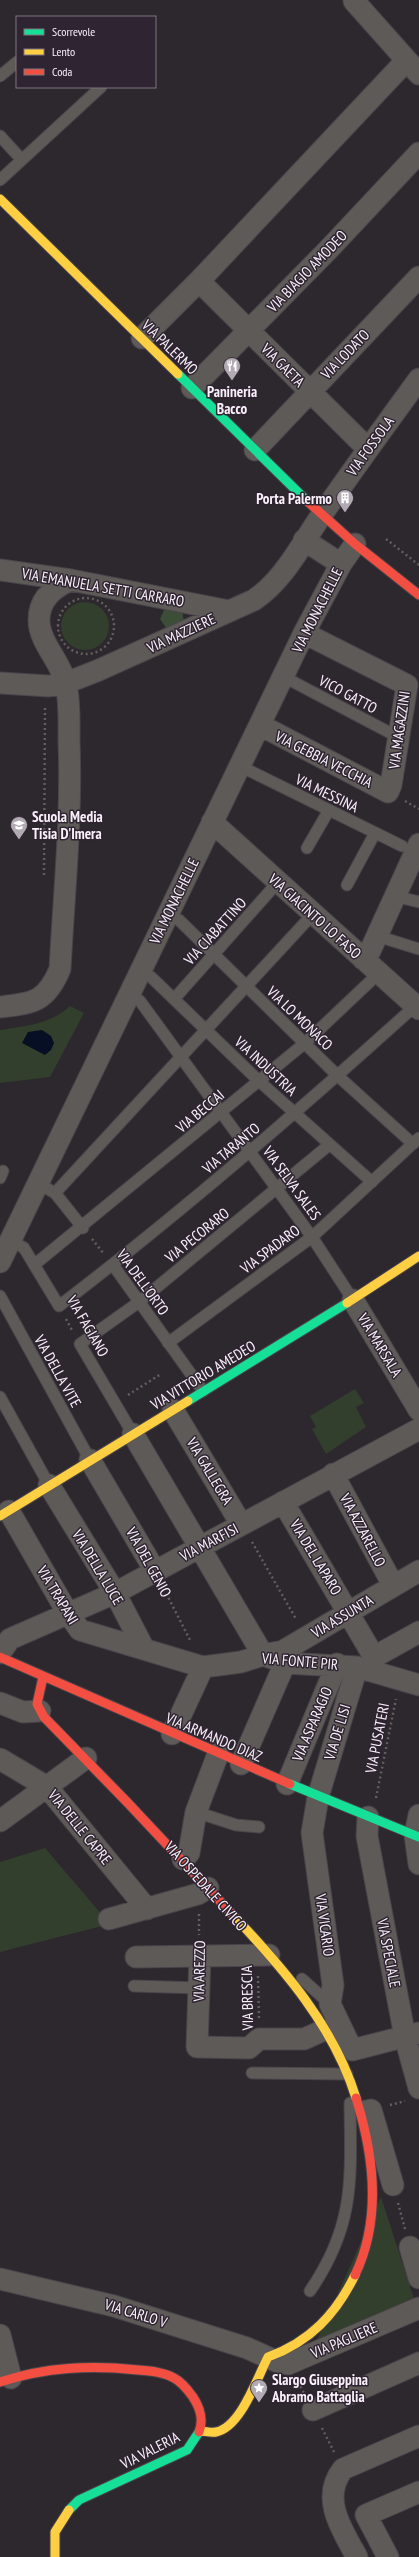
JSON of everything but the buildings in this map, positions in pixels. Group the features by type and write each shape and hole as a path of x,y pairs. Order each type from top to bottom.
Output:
{"street":[{"path":"142,338 413,68 353,1"},
{"name":"VIA BIAGIO AMODEO","path":"192,388 249,331 419,153"},
{"name":"VIA PALERMO","path":"0,199 322,514 355,544 419,595"},
{"name":"VIA LODATO","path":"255,450 309,391 419,278"},
{"name":"VIA GAETA","path":"199,281 368,449"},
{"name":"VIA FOSSOLA","path":"322,514 419,379"},
{"name":"VIA MAZZIERE","path":"0,683 49,686 66,683 254,600 268,591 281,576 322,514"},
{"path":"304,540 341,564"},
{"name":"VIA MONACHELLE","path":"0,1262 10,1240 47,1188 129,994 304,633 341,564 355,544"},
{"name":"VIA EMANUELA SETTI CARRARO","path":"0,570 71,580 229,611"},
{"path":"0,1007 31,1002 48,992 60,969 71,774 66,683 42,633 39,620 42,606 48,594 58,585 71,580"},
{"path":"176,635 187,627 190,616 186,606 178,600"},
{"name":"VIA MAGAZZINI","path":"304,633 408,685 391,785 388,792"},
{"name":"VIA GEBBIA VECCHIA","path":"260,725 388,792"},
{"name":"VIA GIACINTO LO FASO","path":"212,822 417,1008"},
{"path":"363,959 370,951 394,896 410,845"},
{"name":"VIA VITTORIO AMEDEO","path":"4,1513 353,1300 419,1256"},
{"name":"VIA MARSALA","path":"353,1300 419,1410"},
{"name":"VIA GALLEGRA","path":"173,1410 241,1524"},
{"name":"VIA MARFISI","path":"0,1653 10,1639 67,1612 115,1593 333,1474 419,1429"},
{"path":"133,1434 263,1655"},
{"name":"VIA DEL GENIO","path":"90,1460 155,1571"},
{"name":"VIA AZZARELLO","path":"333,1474 393,1585"},
{"name":"VIA DELLA LUCE","path":"49,1485 115,1593 144,1649"},
{"name":"VIA DEL LAPARO","path":"283,1502 349,1612 374,1657 419,1632"},
{"name":"VIA TRAPANI","path":"4,1513 80,1630 203,1667"},
{"name":"VIA ASSUNTA","path":"263,1655 283,1651 419,1571"},
{"name":"VIA FONTE PIR","path":"203,1667 241,1662 263,1655 285,1663 347,1666 410,1682"},
{"name":"VIA ARMANDO DIAZ","path":"0,1657 318,1797 372,1810 417,1836"},
{"path":"241,1764 285,1663"},
{"name":"VIA ASPARAGIO","path":"287,1784 347,1666"},
{"name":"VIA DE LISI","path":"318,1797 347,1666"},
{"path":"172,1734 203,1667"},
{"path":"0,1703 23,1712 40,1710 37,1704 43,1677"},
{"name":"VIA OSPEDALE CIVICO","path":"40,1710 183,1859 203,1891 261,1950 302,1995 324,2030 366,2111 392,2185"},
{"path":"183,1859 189,1853 192,1844 196,1812 218,1754"},
{"path":"0,1821 86,1758"},
{"name":"VIA DELLE CAPRE","path":"0,1759 47,1786 147,1909"},
{"name":"VIA VICARIO","path":"318,1797 312,1833 333,1985 330,2004"},
{"name":"VIA SPECIALE","path":"372,1810 367,1836 412,2035 416,2093"},
{"path":"419,1815 417,1836 419,1864"},
{"path":"109,1919 147,1909 203,1891"},
{"path":"136,1957 200,1956 261,1950"},
{"name":"VIA AREZZO","path":"200,1956 197,2047 249,2048 259,2039"},
{"path":"330,2004 352,2050 412,2035"},
{"path":"259,2039 304,2038 324,2030"},
{"name":"VIA OSPEDALE CIVICO","path":"268,2358 286,2352 300,2344 314,2333 326,2320 348,2291 367,2244 374,2194 366,2111"},
{"path":"410,2247 419,2278"},
{"name":"VIA CARLO V","path":"0,2279 114,2306 247,2348 268,2358"},
{"name":"VIA PAGLIERE","path":"268,2358 288,2364 419,2308"},
{"path":"0,2335 6,2380"},
{"path":"200,2431 218,2431 233,2420 248,2400 259,2372 268,2358"},
{"path":"313,2410 419,2363"},
{"name":"VIA VALERIA","path":"6,2380 43,2370 77,2366 112,2366 171,2376 184,2386 200,2408 200,2431 195,2442 186,2450 79,2500 71,2507 57,2525 54,2538 55,2557"},
{"path":"356,2557 336,2518 333,2497 335,2480 343,2469 419,2436"},
{"path":"388,2557 366,2516 419,2492"}],"lane":[{"path":"0,76 16,63"},
{"path":"0,180 100,88"},
{"path":"0,136 22,160"},
{"name":"VICO GATTO","path":"284,677 398,737"},
{"name":"VIA MESSINA","path":"240,766 375,833 410,845"},
{"path":"307,848 329,810"},
{"path":"347,885 375,833"},
{"name":"VIA CIABATTINO","path":"174,999 278,882"},
{"path":"394,896 419,902"},
{"path":"83,1228 47,1188 182,1057 313,914"},
{"name":"VIA LO MONACO","path":"167,915 179,920 338,1076 416,1141"},
{"path":"377,936 419,949"},
{"name":"VIA INDUSTRIA","path":"140,972 151,977 259,1081 372,1182"},
{"name":"VIA BECCAI","path":"34,1265 83,1228 305,1043 379,973"},
{"name":"VIA SELVA SALES","path":"129,994 140,1000 182,1057 312,1237 353,1300"},
{"name":"VIA TARANTO","path":"59,1306 113,1265 250,1152 417,1008"},
{"name":"VIA SPADARO","path":"168,1343 312,1237 416,1141"},
{"name":"VIA PECORARO","path":"80,1344 139,1302 278,1189 329,1145"},
{"name":"VIA FAGIANO","path":"10,1240 24,1248 59,1306"},
{"name":"VIA DELL'ORTO","path":"113,1265 203,1391"},
{"name":"VIA DELLA VITE","path":"0,1296 90,1460"},
{"name":"VIA FAGIANO","path":"80,1344 133,1434"},
{"path":"0,1397 49,1485"},
{"path":"196,1812 236,1825 259,1827"},
{"path":"261,1950 258,1938 266,1942 311,1989 330,2004"},
{"path":"134,1986 199,1988"},
{"path":"252,2073 349,2076 351,2179 345,2219 331,2258 310,2291"}],"path":[{"path":"386,539 419,565"},
{"path":"93,599 102,603 113,618 113,636 105,648 93,654 74,653 66,647 57,631 61,612 75,600 93,599"},
{"path":"43,700 46,714 44,882"},
{"name":"VIA DELL'ORTO","path":"83,1228 113,1265"},
{"name":"VIA FAGIANO","path":"59,1306 80,1344"},
{"path":"126,1396 161,1374"},
{"path":"241,1524 306,1637"},
{"name":"VIA DEL GENIO","path":"155,1571 203,1667"},
{"name":"VIA PUSATERI","path":"372,1810 410,1682"},
{"name":"VIA AREZZO","path":"200,1956 203,1891"},
{"name":"VIA BRESCIA","path":"259,2039 261,1950"},
{"path":"366,2111 416,2093"},
{"path":"392,2185 410,2247"}],"green space":[{"path":"80,602 90,602 102,609 109,621 109,631 102,643 90,650 80,650 72,646 65,639 61,631 61,621 65,613 72,606"},
{"path":"165,608 182,611 184,622 167,629 160,619"},
{"path":"70,1006 84,1013 50,1077 0,1083 0,1030 38,1023 55,1017"},
{"path":"355,1389 364,1403 356,1407 366,1427 326,1454 312,1429 316,1427 310,1416"},
{"path":"45,1848 103,1916 106,1925 0,1952 0,1862"},
{"path":"381,2197 415,2302 317,2340"}],"water":[{"path":"42,1030 51,1036 54,1043 51,1050 45,1055 22,1043 28,1032"}],"traffic: fast":[{"path":"178,374 306,500"},
{"path":"188,1401 347,1303"},
{"path":"290,1784 419,1837"},
{"path":"69,2510 79,2500 187,2450 199,2432"}],"traffic: slow":[{"path":"0,199 178,374"},
{"path":"347,1303 419,1256"},
{"path":"0,1516 188,1401"},
{"path":"232,1914 270,1955 321,2022 335,2046 356,2098"},
{"path":"200,2431 216,2432 225,2428 233,2421 241,2412 268,2357 297,2343 320,2325 339,2302 355,2275"},
{"path":"55,2557 55,2532 69,2510"}],"traffic: jam":[{"path":"306,500 355,544 419,595"},
{"path":"0,1657 290,1784"},
{"path":"43,1677 37,1704 44,1717 127,1802 232,1914"},
{"path":"355,2275 364,2254 372,2209 371,2164 356,2098"},
{"path":"0,2382 34,2373 68,2368 120,2368 161,2373 180,2382 193,2397 198,2405 201,2418 199,2432"}],"place":[{"name":"Panineria Bacco","path":"232,381"},
{"name":"Porta Palermo","path":"345,513"},
{"name":"Scuola Media Tisia D'Imera","path":"19,840"},
{"name":"Slargo Giuseppina Abramo Battaglia","path":"259,2403"}]}
